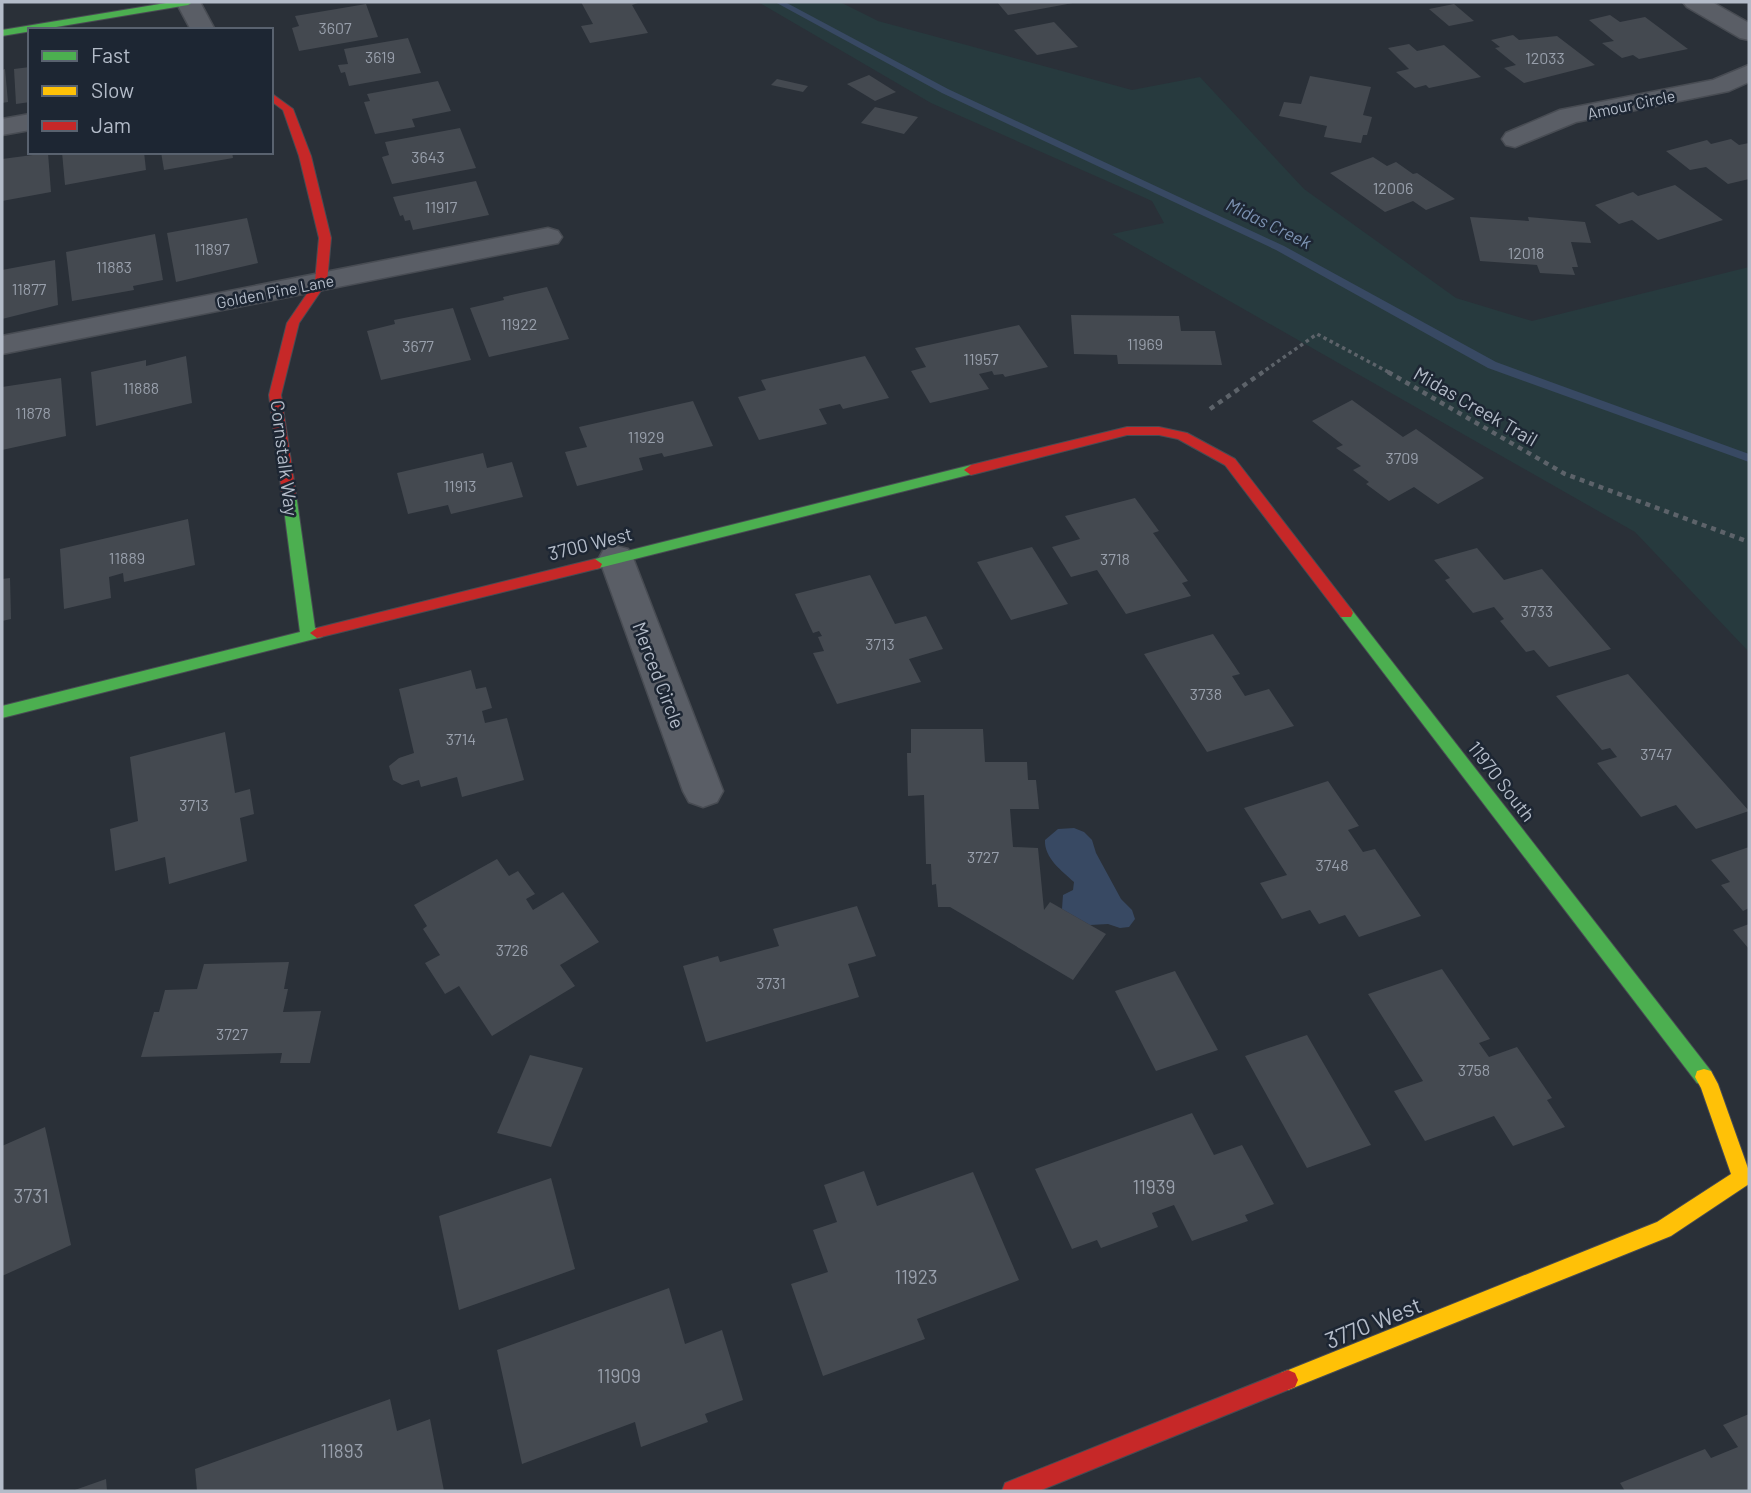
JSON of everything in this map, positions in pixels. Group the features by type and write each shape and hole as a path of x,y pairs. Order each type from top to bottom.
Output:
{"street":[{"path":"32,28 188,2 202,28"},
{"path":"1696,2 1749,33"},
{"path":"2,33 28,29"},
{"name":"Amour Circle","path":"1514,139 1569,116 1720,86 1749,73"},
{"name":"Cornstalk Way","path":"273,98 288,109 305,156 325,238 321,282 293,323 275,395 309,634"},
{"path":"2,127 28,122"},
{"name":"Golden Pine Lane","path":"2,345 548,237"},
{"name":"3700 West","path":"2,712 1127,431 1162,429 1190,438"},
{"name":"11970 South","path":"1190,438 1230,462 1709,1084 1742,1178"},
{"name":"Merced Circle","path":"616,558 703,791"},
{"name":"3770 West","path":"1013,1491 1664,1229 1742,1178"}],"path":[{"name":"Midas Creek Trail","path":"1207,411 1317,334 1407,382 1565,474 1749,542"}],"green space":[{"path":"758,2 840,2 878,21 1132,90 1200,77 1304,189 1456,298 1532,321 1749,267 1749,652 1635,532 1112,234 1164,223 1152,201 931,103"}],"water":[{"path":"1074,828 1084,832 1092,840 1096,853 1121,899 1132,910 1135,919 1129,927 1090,925 1062,909 1063,895 1073,890 1074,882 1059,869 1047,853 1045,840 1058,829"}],"building":[{"path":"581,2 641,2 632,5 648,33 590,43 581,26 593,24"},
{"path":"997,2 1073,2 1073,3 1008,15"},
{"path":"366,4 378,37 299,51 292,28 299,26 295,16"},
{"path":"1454,4 1474,21 1449,26 1429,9"},
{"path":"1610,15 1620,22 1645,17 1688,49 1639,59 1633,55 1622,58 1602,43 1614,41 1589,20"},
{"path":"1054,22 1078,47 1037,55 1014,30"},
{"path":"1513,35 1519,40 1557,36 1595,65 1524,83 1504,68 1516,65 1495,48 1500,47 1491,40"},
{"path":"408,38 421,73 349,86 345,72 341,73 338,65 348,64 344,49"},
{"path":"1409,44 1417,51 1444,45 1481,77 1429,88 1426,85 1415,88 1396,72 1409,69 1388,48"},
{"path":"28,67 28,102 16,104 14,69"},
{"path":"5,69 8,102 2,103 2,70"},
{"path":"869,75 896,92 875,101 847,84"},
{"path":"1310,76 1371,87 1363,115 1372,117 1367,135 1363,135 1361,143 1324,137 1327,126 1279,116 1284,102 1301,104"},
{"path":"777,79 808,86 803,92 771,85"},
{"path":"438,81 451,111 412,119 415,127 375,134 364,102 370,101 367,94"},
{"path":"875,107 918,117 904,134 861,123"},
{"path":"460,128 476,168 392,184 382,157 389,155 385,142"},
{"path":"1731,139 1739,145 1749,143 1749,179 1728,184 1706,167 1690,170 1666,151 1707,140 1711,144"},
{"path":"48,154 51,192 2,201 2,159"},
{"path":"62,154 144,154 146,170 65,185"},
{"path":"161,154 232,154 233,158 164,170"},
{"path":"1373,157 1387,166 1396,162 1455,199 1426,210 1413,201 1385,212 1330,173"},
{"path":"476,181 489,215 413,230 410,220 405,221 403,215 400,216 393,197"},
{"path":"1675,185 1723,220 1658,240 1632,220 1619,224 1595,205 1633,192 1638,196"},
{"path":"1470,217 1529,221 1528,217 1585,222 1591,243 1571,242 1578,267 1572,267 1575,275 1540,273 1537,265 1480,261"},
{"path":"247,218 258,263 176,282 167,233"},
{"path":"155,234 163,280 133,286 134,290 72,301 66,252"},
{"path":"55,260 58,305 2,319 2,270"},
{"path":"547,287 569,339 489,357 470,308"},
{"path":"453,308 471,360 381,380 367,331 395,324 394,320"},
{"path":"1071,315 1179,316 1181,331 1215,331 1222,365 1118,364 1117,355 1074,354"},
{"path":"1019,325 1048,367 1005,377 1003,374 994,375 992,371 979,374 989,389 930,403 911,371 926,367 915,348"},
{"path":"186,356 192,403 96,426 91,372 146,360 146,366"},
{"path":"865,356 889,398 843,409 840,404 819,409 827,424 759,440 738,397 766,390 761,380"},
{"path":"61,378 66,436 2,450 2,387"},
{"path":"1352,400 1403,437 1416,429 1484,478 1438,504 1414,487 1389,501 1366,484 1369,482 1353,470 1361,466 1336,448 1343,445 1312,421"},
{"path":"693,401 713,446 664,457 662,453 639,458 643,470 577,486 565,452 587,447 579,427"},
{"path":"483,453 487,468 512,462 523,497 451,514 448,505 408,514 397,473"},
{"path":"1135,498 1159,531 1153,533 1188,581 1182,583 1191,596 1126,614 1097,570 1071,577 1052,547 1080,539 1065,516"},
{"path":"188,519 195,565 124,582 123,573 109,577 111,598 64,609 60,549"},
{"path":"1032,547 1068,604 1011,620 977,562"},
{"path":"1477,548 1504,580 1542,569 1611,649 1549,667 1534,650 1526,652 1500,621 1504,619 1494,607 1473,613 1445,580 1450,578 1434,560"},
{"path":"870,575 895,624 926,616 943,649 909,659 921,682 837,704 813,653 824,651 818,637 822,636 819,631 813,633 795,594"},
{"path":"10,578 11,619 2,621 2,579"},
{"path":"1213,634 1240,674 1232,676 1245,696 1269,689 1294,726 1207,752 1144,654"},
{"path":"471,670 476,689 486,687 492,708 482,711 485,723 507,718 524,780 462,797 457,777 421,787 419,780 402,785 393,780 389,766 399,758 414,753 399,689"},
{"path":"1628,674 1749,811 1696,829 1676,805 1641,817 1597,763 1617,757 1610,748 1602,750 1556,696"},
{"path":"911,729 983,729 985,762 1027,762 1028,780 1036,780 1039,809 1010,809 1013,847 1038,848 1044,910 1050,902 1106,934 1073,980 950,907 938,907 936,884 932,885 931,864 926,864 924,795 908,796 907,753 911,753"},
{"path":"225,732 235,793 250,789 254,814 240,818 247,861 169,884 165,857 115,871 110,829 138,821 130,757"},
{"path":"1328,781 1359,826 1348,830 1363,852 1375,849 1421,916 1359,937 1345,915 1319,924 1310,910 1282,919 1260,883 1287,875 1244,808"},
{"path":"1749,847 1749,908 1743,911 1721,885 1730,882 1711,860"},
{"path":"497,859 509,876 518,871 535,894 526,899 533,910 563,892 599,942 560,965 575,986 492,1036 459,986 445,994 425,963 440,955 423,929 427,926 414,905"},
{"path":"857,906 876,956 848,964 859,997 706,1042 683,966 718,956 720,962 779,946 773,929"},
{"path":"1749,924 1749,949 1733,930"},
{"path":"289,962 284,989 288,989 283,1012 321,1011 310,1063 280,1063 282,1053 141,1057 154,1012 159,1012 165,990 197,989 204,964"},
{"path":"1442,969 1490,1039 1479,1043 1489,1057 1517,1047 1552,1098 1547,1100 1565,1127 1513,1146 1494,1116 1425,1141 1394,1091 1423,1081 1368,994"},
{"path":"1175,971 1218,1050 1156,1071 1115,991"},
{"path":"1307,1035 1371,1145 1307,1168 1245,1056"},
{"path":"530,1055 583,1068 551,1147 497,1133"},
{"path":"1192,1113 1214,1155 1242,1145 1274,1204 1245,1215 1248,1221 1192,1241 1174,1205 1152,1213 1158,1227 1101,1248 1097,1240 1072,1249 1035,1169"},
{"path":"45,1127 71,1245 2,1276 2,1146"},
{"path":"864,1171 877,1206 973,1172 1019,1280 917,1319 925,1339 823,1376 791,1284 828,1272 813,1230 837,1222 824,1185"},
{"path":"551,1178 575,1269 459,1310 439,1216"},
{"path":"669,1288 685,1344 722,1330 743,1400 705,1414 708,1422 641,1447 635,1422 522,1464 497,1350"},
{"path":"390,1399 397,1431 430,1419 444,1491 197,1491 195,1469"},
{"path":"1749,1414 1749,1491 1625,1491 1620,1483 1705,1449 1711,1458 1738,1447 1723,1425"},
{"path":"106,1479 107,1491 72,1491"}],"waterway":[{"name":"Midas Creek","path":"779,2 945,91 1280,248 1492,365 1749,458"}],"traffic: fast":[{"path":"32,28 188,2"},
{"path":"2,33 28,29"},
{"path":"595,564 971,470"},
{"path":"289,494 308,634"},
{"path":"1346,613 1704,1077"},
{"path":"2,712 317,633"}],"traffic: slow":[{"path":"1288,1380 1664,1229 1742,1178 1709,1084 1704,1077"}],"traffic: jam":[{"path":"273,98 288,109 305,156 325,238 321,282 293,323 275,395 289,494"},
{"path":"971,470 1127,431 1159,431 1182,436 1230,462 1346,613"},
{"path":"317,633 595,564"},
{"path":"1013,1491 1288,1380"}]}
